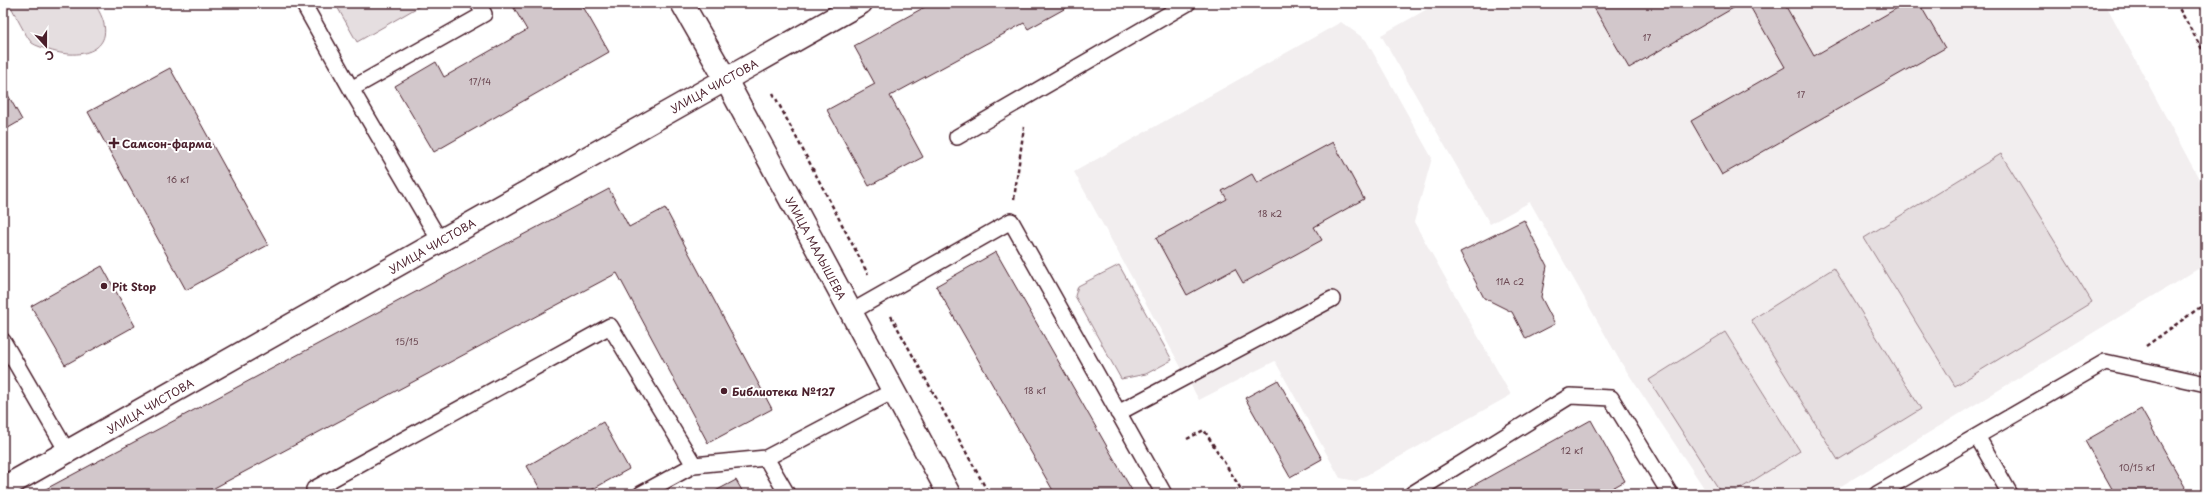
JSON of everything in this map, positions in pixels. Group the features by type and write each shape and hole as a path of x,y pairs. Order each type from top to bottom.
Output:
{"street":[{"name":"УЛИЦА МАЛЫШЕВА","path":"682,3 726,80 949,494"},
{"name":"УЛИЦА ЧИСТОВА","path":"3,488 68,453 861,3"}],"lane":[{"path":"303,3 351,89 440,241"},
{"path":"351,89 484,14 478,3"},
{"path":"957,137 1188,3"},
{"path":"851,312 1011,221 1164,494"},
{"path":"1118,413 1332,299"},
{"path":"312,492 610,326 694,465"},
{"path":"3,340 68,453"},
{"path":"1877,494 2105,362 2206,384"},
{"path":"641,494 694,465 766,458 893,390"},
{"path":"1412,494 1570,396 1611,398 1669,494"},
{"path":"1977,436 2010,494"},
{"path":"766,458 787,494"}],"path":[{"path":"2176,3 2206,56"},
{"path":"1011,221 1028,96"},
{"path":"2119,365 2206,303"},
{"path":"1187,439 1204,430 1244,494"}],"shaded area":[{"path":"9,3 94,3 102,18 105,30 103,40 97,47 88,52 77,54 63,53 38,46 29,40"},
{"path":"335,3 425,3 357,42"},
{"path":"1438,3 2105,3 2206,192 2206,264 1828,494 1708,494 1620,361 1530,202 1490,224 1381,35"},
{"path":"1341,22 1366,40 1432,158 1414,222 1511,395 1356,481 1340,478 1275,361 1199,400 1074,172"},
{"path":"2001,154 2092,302 1955,386 1864,238"},
{"path":"1119,265 1172,360 1146,374 1121,379 1075,296 1078,286"},
{"path":"1834,268 1921,409 1838,460 1751,320"},
{"path":"1725,332 1800,451 1732,494 1722,494 1649,380"}],"building":[{"path":"511,3 581,3 609,52 434,152 395,86 436,62 444,77 527,30"},
{"path":"932,3 1075,3 1028,29 1024,23 890,96 923,157 869,186 827,110 875,84 854,46"},
{"path":"1597,3 1742,3 1629,68 1593,6"},
{"path":"1748,3 1784,3 1814,56 1906,3 1919,3 1945,48 1722,175 1691,121 1785,67"},
{"path":"170,68 268,245 186,290 88,112"},
{"path":"3,86 22,120 3,131"},
{"path":"1333,142 1364,199 1314,227 1322,240 1243,283 1235,269 1187,295 1156,238 1227,199 1222,191 1252,174 1257,183"},
{"path":"609,189 629,227 665,208 772,409 708,443 617,273 203,494 44,494 42,491"},
{"path":"1524,220 1547,266 1541,297 1555,324 1526,339 1512,312 1484,298 1460,252"},
{"path":"996,252 1134,494 1055,494 936,286"},
{"path":"102,266 135,326 65,365 31,306"},
{"path":"1278,380 1322,459 1290,477 1245,398"},
{"path":"2141,409 2189,494 2115,494 2085,441"},
{"path":"1591,420 1625,481 1602,494 1458,494"},
{"path":"603,422 629,469 584,494 543,494 527,466"},
{"path":"736,480 744,494 710,494"}],"place":[{"name":"Самсон-фарма","path":"114,143"},
{"name":"Pit Stop","path":"104,286"},
{"name":"Библиотека №127","path":"724,391"}]}
